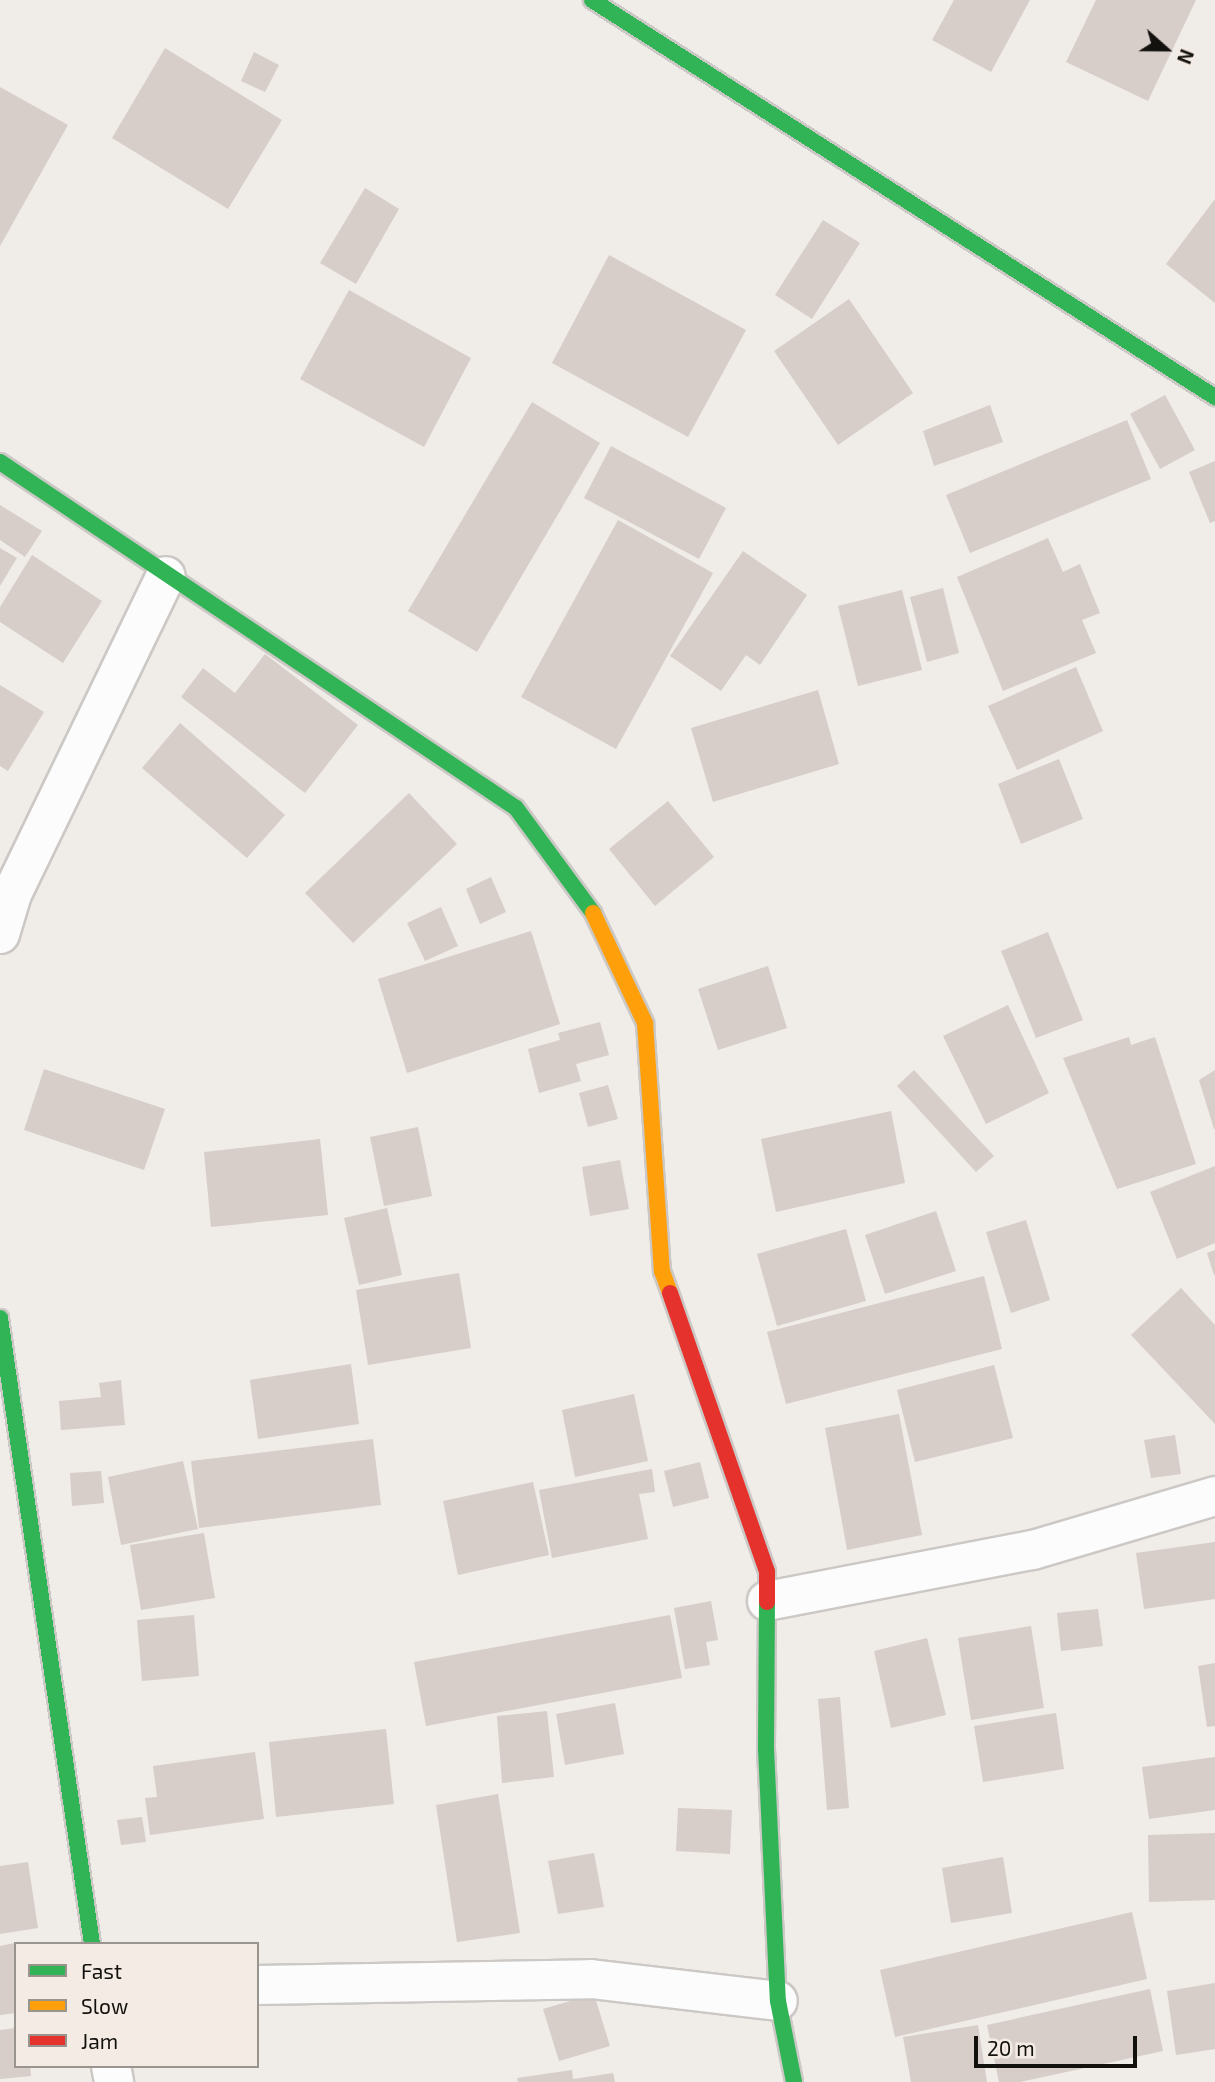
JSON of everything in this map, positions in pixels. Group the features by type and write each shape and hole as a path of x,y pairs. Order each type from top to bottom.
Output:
{"street":[{"path":"592,0 1215,397"},
{"path":"0,462 166,576 516,808 587,901 645,1023 662,1271 767,1572 766,1749 776,1892 778,2001 794,2082"},
{"path":"0,934 12,894 166,576"},
{"path":"0,1318 92,1942"},
{"path":"767,1601 1033,1550 1215,1496"},
{"path":"259,1985 591,1979 778,2001"}],"building":[{"path":"954,0 1030,0 991,72 932,40"},
{"path":"1096,0 1196,0 1148,101 1066,62"},
{"path":"165,48 282,120 228,209 112,138"},
{"path":"254,52 279,65 265,92 241,81"},
{"path":"0,87 68,125 0,246"},
{"path":"365,188 399,209 356,284 320,263"},
{"path":"1215,199 1215,303 1166,264"},
{"path":"823,220 860,243 812,319 775,295"},
{"path":"609,255 746,330 688,437 552,363"},
{"path":"349,290 471,358 424,447 300,379"},
{"path":"849,299 913,393 838,445 774,351"},
{"path":"1165,395 1195,450 1160,469 1130,414"},
{"path":"532,402 600,443 477,652 408,611"},
{"path":"990,405 1003,442 934,466 923,431"},
{"path":"1127,420 1151,479 970,553 946,495"},
{"path":"611,446 726,508 699,559 584,498"},
{"path":"1215,461 1215,521 1210,523 1189,472"},
{"path":"0,505 42,531 25,557 0,540"},
{"path":"618,520 713,573 616,749 521,697"},
{"path":"1048,538 1063,572 1080,564 1100,613 1082,620 1096,653 1003,691 957,577"},
{"path":"0,548 17,558 0,586"},
{"path":"743,551 807,595 760,665 746,655 721,691 670,656"},
{"path":"32,555 102,601 63,663 0,622 0,607"},
{"path":"943,588 959,653 927,662 910,597"},
{"path":"902,590 922,670 858,686 838,606"},
{"path":"265,654 358,725 305,793 181,697 203,668 235,693"},
{"path":"1076,667 1103,731 1017,770 988,706"},
{"path":"0,685 44,712 8,771 0,766"},
{"path":"818,690 839,764 713,802 691,728"},
{"path":"180,723 285,815 247,858 142,768"},
{"path":"1059,759 1083,819 1021,844 998,784"},
{"path":"409,793 457,844 353,943 305,893"},
{"path":"668,801 714,857 655,906 609,849"},
{"path":"491,877 506,912 480,924 466,889"},
{"path":"441,907 458,946 425,961 407,923"},
{"path":"531,931 560,1024 407,1073 378,979"},
{"path":"1048,932 1083,1020 1036,1038 1001,951"},
{"path":"768,966 787,1028 718,1050 698,989"},
{"path":"1008,1005 1049,1093 986,1124 943,1036"},
{"path":"600,1022 609,1055 576,1064 581,1081 539,1093 528,1049 560,1040 558,1033"},
{"path":"1129,1037 1131,1045 1155,1037 1196,1164 1117,1189 1063,1058"},
{"path":"44,1069 165,1109 144,1170 24,1130"},
{"path":"914,1070 994,1156 976,1172 897,1086"},
{"path":"1215,1070 1215,1129 1214,1129 1199,1080"},
{"path":"608,1085 618,1119 588,1127 579,1093"},
{"path":"891,1111 905,1183 776,1212 761,1139"},
{"path":"418,1127 432,1196 384,1206 370,1137"},
{"path":"320,1139 328,1215 211,1227 204,1152"},
{"path":"620,1160 629,1209 590,1216 582,1167"},
{"path":"1215,1166 1215,1243 1177,1259 1150,1192"},
{"path":"387,1208 402,1275 359,1285 344,1218"},
{"path":"936,1211 956,1271 885,1294 865,1235"},
{"path":"1026,1220 1050,1300 1011,1313 986,1232"},
{"path":"846,1229 866,1301 777,1326 757,1254"},
{"path":"1215,1250 1215,1275 1214,1275 1207,1253"},
{"path":"459,1273 471,1348 368,1365 356,1290"},
{"path":"984,1276 1002,1349 786,1404 767,1332"},
{"path":"1181,1288 1215,1325 1215,1424 1131,1335"},
{"path":"351,1364 359,1424 258,1439 250,1380"},
{"path":"994,1365 1013,1438 915,1462 897,1390"},
{"path":"121,1380 125,1425 61,1430 59,1401 101,1397 99,1383"},
{"path":"634,1394 648,1461 575,1477 562,1410"},
{"path":"899,1414 922,1535 847,1550 825,1428"},
{"path":"1175,1435 1181,1474 1151,1478 1144,1440"},
{"path":"373,1439 381,1505 199,1528 191,1461"},
{"path":"183,1461 198,1529 121,1545 108,1477"},
{"path":"700,1462 709,1498 673,1507 664,1471"},
{"path":"652,1469 655,1492 639,1494 648,1539 552,1558 539,1490"},
{"path":"101,1471 104,1503 72,1506 70,1473"},
{"path":"533,1482 549,1555 458,1575 443,1501"},
{"path":"204,1533 215,1598 141,1610 130,1545"},
{"path":"1215,1542 1215,1599 1144,1609 1136,1553"},
{"path":"711,1601 718,1640 706,1642 710,1665 685,1669 674,1608"},
{"path":"1098,1609 1103,1646 1061,1651 1057,1613"},
{"path":"194,1615 199,1676 142,1681 137,1620"},
{"path":"670,1615 682,1678 426,1726 414,1662"},
{"path":"1031,1626 1044,1708 971,1720 958,1638"},
{"path":"927,1638 946,1715 891,1728 874,1651"},
{"path":"1215,1663 1215,1726 1207,1727 1198,1666"},
{"path":"840,1697 849,1808 827,1810 818,1699"},
{"path":"615,1703 624,1754 565,1765 556,1714"},
{"path":"547,1711 554,1777 502,1783 497,1716"},
{"path":"1056,1713 1064,1769 983,1782 974,1726"},
{"path":"386,1729 394,1804 276,1817 269,1742"},
{"path":"255,1752 264,1819 150,1835 145,1798 157,1797 153,1766"},
{"path":"1215,1757 1215,1810 1149,1819 1142,1767"},
{"path":"498,1794 520,1933 457,1942 436,1805"},
{"path":"678,1808 732,1810 730,1854 676,1851"},
{"path":"142,1817 146,1842 121,1845 117,1820"},
{"path":"1215,1833 1215,1900 1149,1902 1148,1835"},
{"path":"594,1853 604,1907 558,1914 548,1861"},
{"path":"1003,1857 1012,1913 951,1923 942,1868"},
{"path":"28,1862 38,1928 0,1934 0,1866"},
{"path":"1132,1912 1147,1979 895,2037 880,1970"},
{"path":"14,1943 14,2013 0,2015 0,1946"},
{"path":"1215,1983 1215,2049 1176,2055 1167,1991"},
{"path":"1150,1989 1163,2051 1020,2082 999,2082 987,2025"},
{"path":"594,1994 610,2046 559,2061 543,2009"},
{"path":"978,2025 987,2082 911,2082 903,2037"},
{"path":"14,2028 14,2068 30,2068 31,2076 0,2079 0,2030"},
{"path":"572,2070 573,2079 613,2073 615,2082 518,2082 517,2078"}],"traffic: fast":[{"path":"592,0 1215,397"},
{"path":"0,462 516,808 593,913"},
{"path":"0,1318 92,1942"},
{"path":"767,1602 766,1749 778,2001 794,2082"}],"traffic: slow":[{"path":"593,913 645,1023 662,1271 670,1293"}],"traffic: jam":[{"path":"670,1293 767,1572 767,1602"}]}
